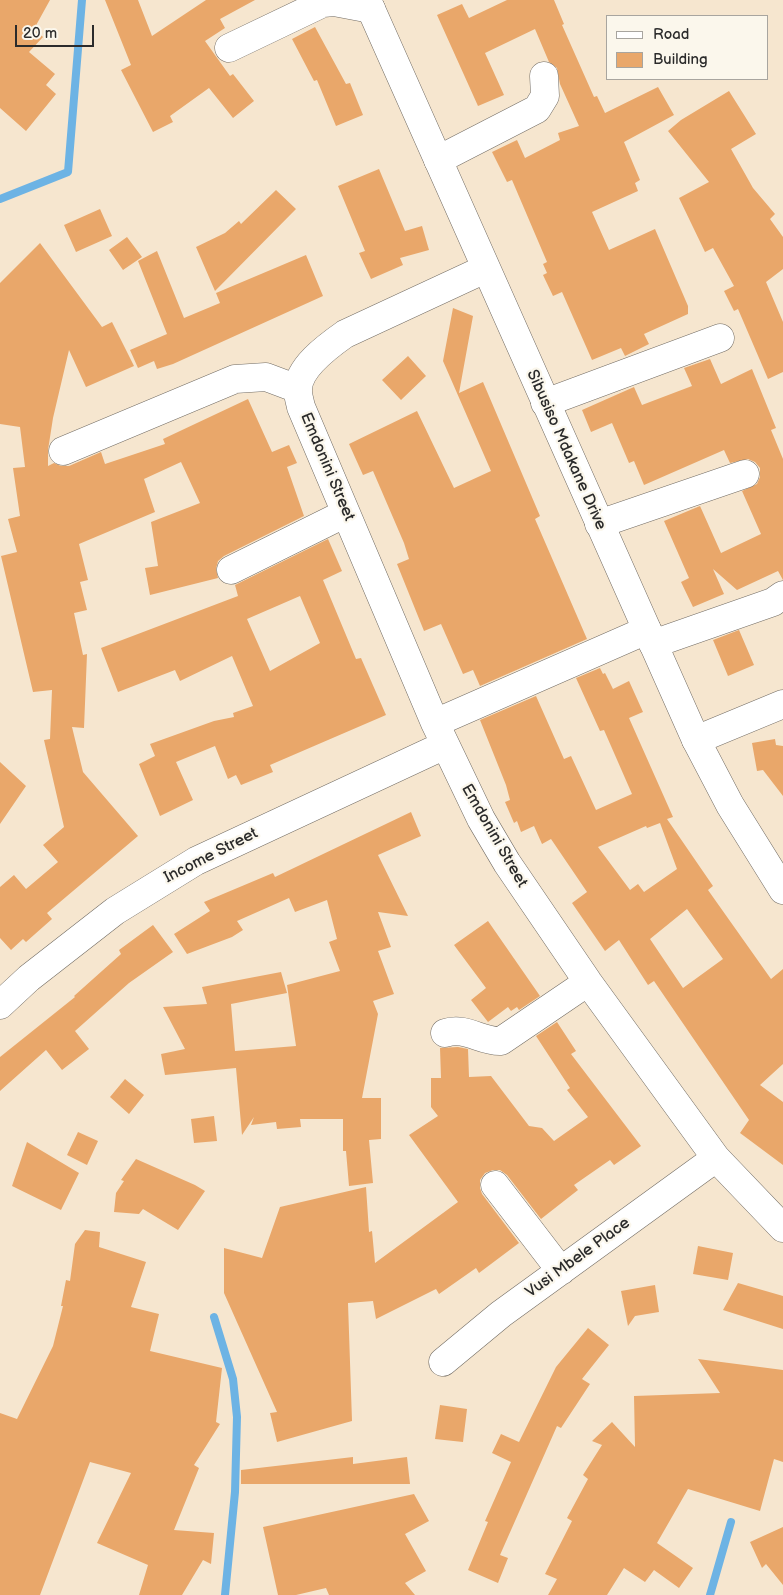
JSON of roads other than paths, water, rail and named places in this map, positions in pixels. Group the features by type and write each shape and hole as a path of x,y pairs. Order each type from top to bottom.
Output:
{"street":[{"path":"229,48 323,3 369,4"},
{"name":"Sibusiso Mdakane Drive","path":"369,4 485,269 696,740 730,805 783,890"},
{"path":"438,160 537,109 545,96 544,76"},
{"path":"63,451 235,379 266,377 298,390 307,368 316,356 345,334 485,269"},
{"path":"545,403 720,338"},
{"name":"Emdonini Street","path":"298,390 302,407 440,734 481,819 508,863 588,982 716,1158 783,1228"},
{"path":"599,524 744,474"},
{"path":"231,570 346,513"},
{"name":"Income Street","path":"0,1005 29,978 115,912 179,870 440,734 650,637 773,602 783,595"},
{"path":"696,740 776,710"},
{"path":"445,1033 455,1030 468,1032 490,1042 501,1041 588,982"},
{"name":"Vusi Mbele Place","path":"443,1362 501,1314 716,1158"},
{"path":"495,1185 561,1271"}],"waterway":[{"path":"0,199 68,172 82,0"},
{"path":"214,1317 233,1379 237,1417 235,1492 225,1595"},
{"path":"710,1595 731,1522"}]}
